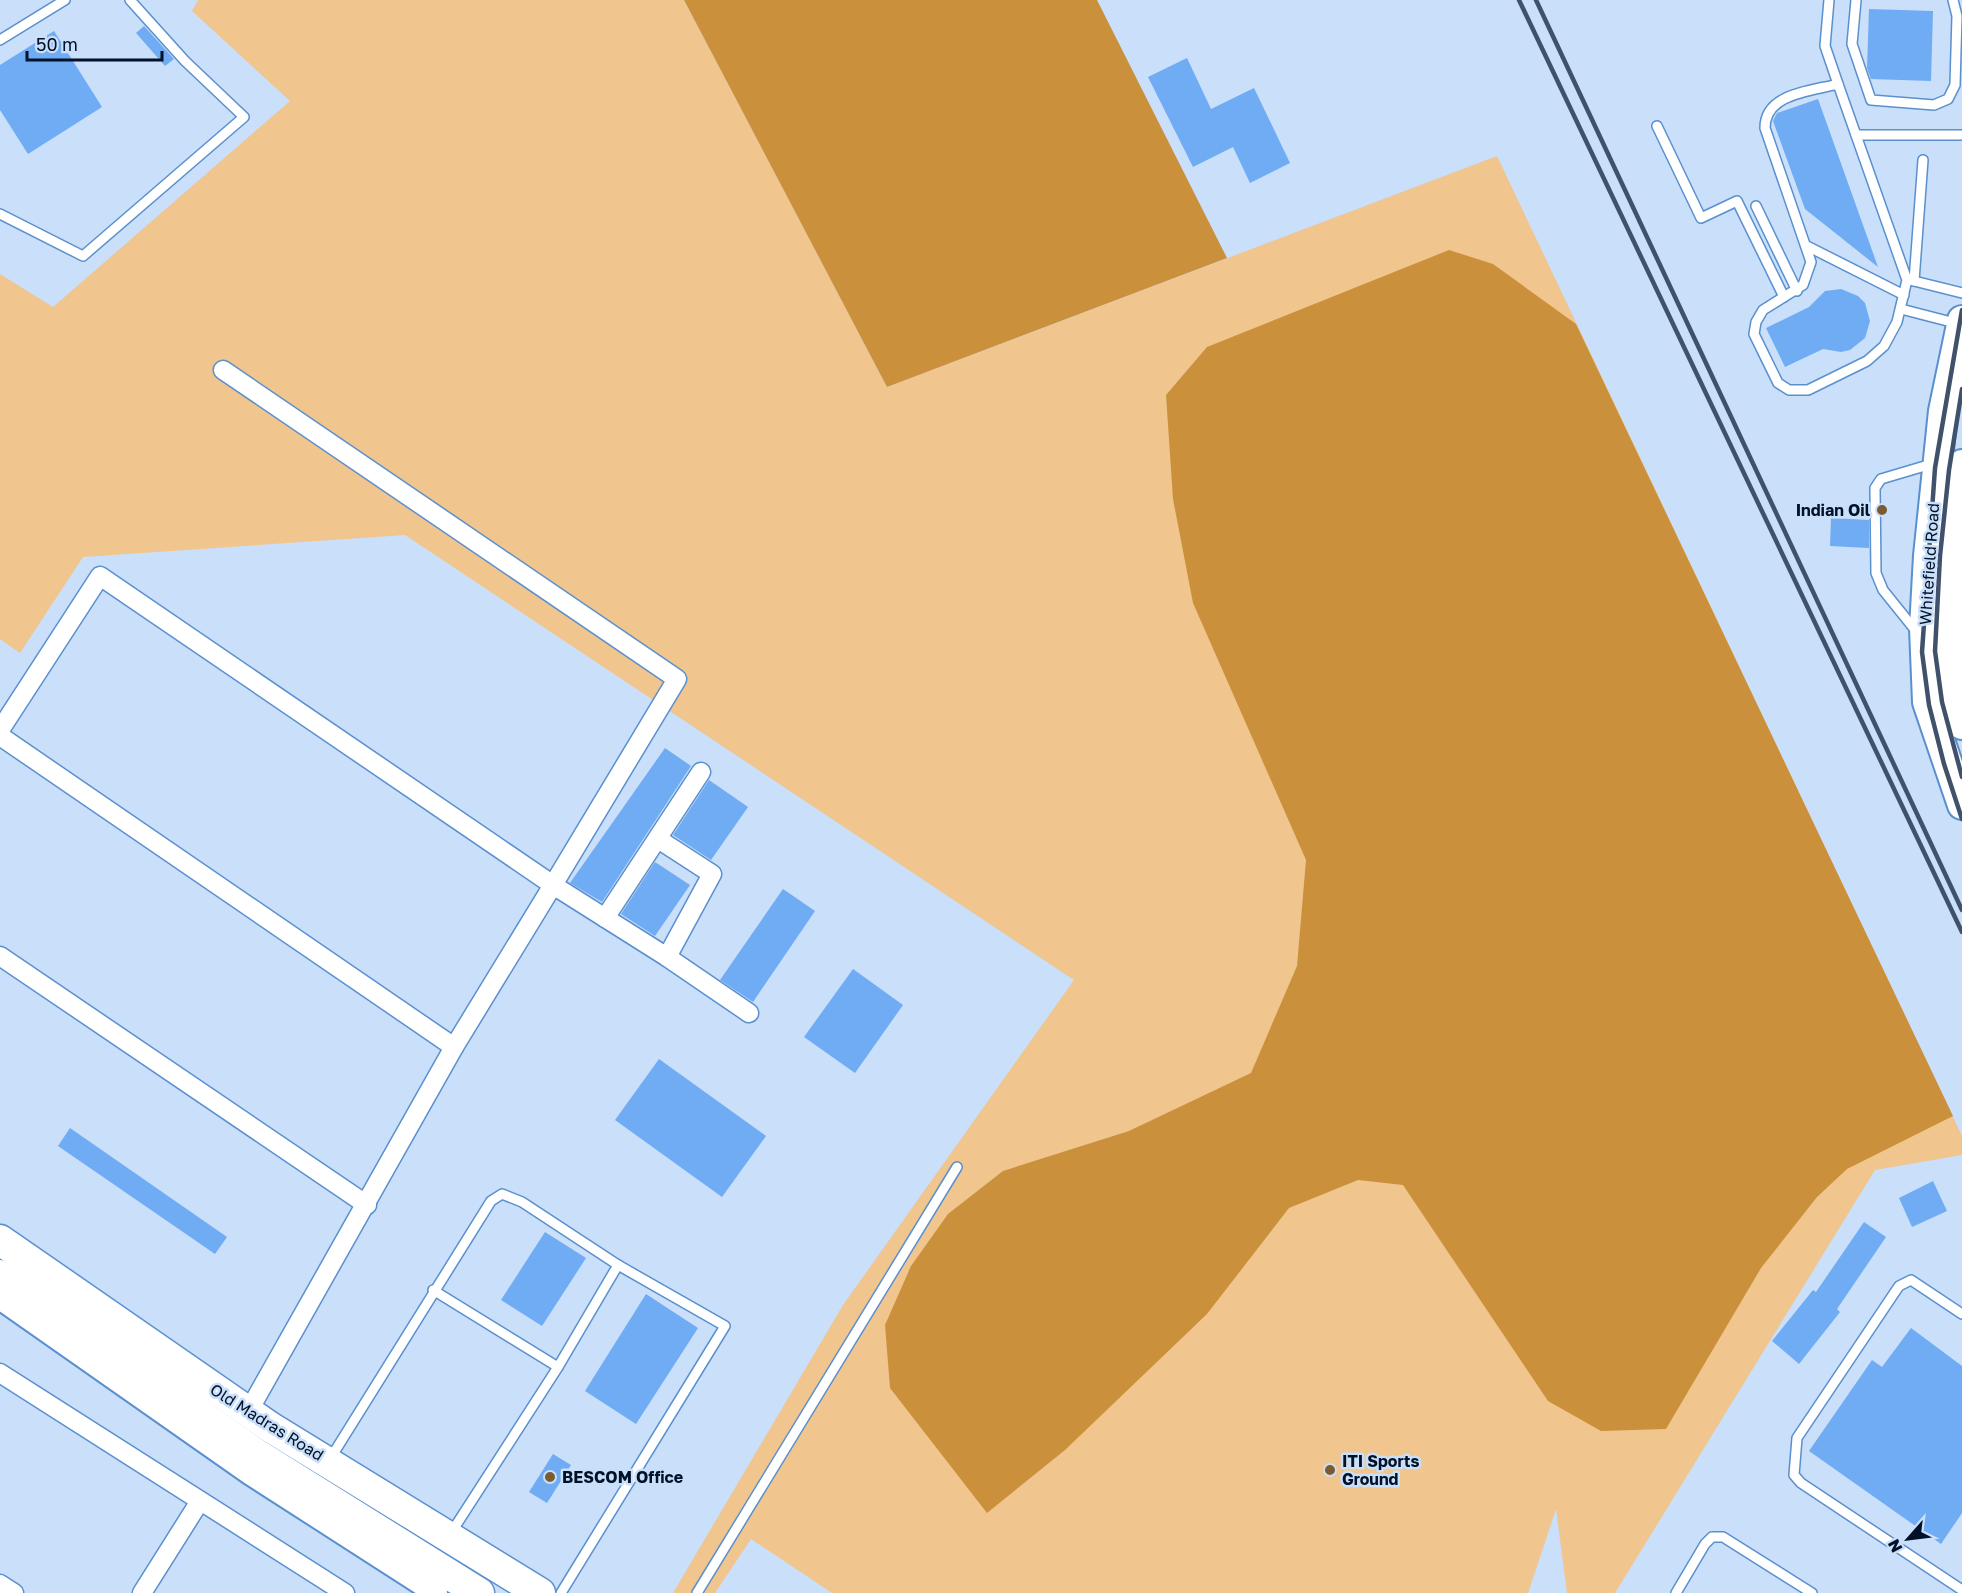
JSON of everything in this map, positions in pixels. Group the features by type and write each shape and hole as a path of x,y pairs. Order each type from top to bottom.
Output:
{"highway":[{"name":"Old Madras Road","path":"0,1240 248,1412 540,1593"},
{"name":"Old Madras Road","path":"0,1275 258,1455 479,1593"}],"main road":[{"name":"Whitefield Road","path":"1961,322 1943,411 1958,557 1950,627 1953,691 1962,725"},
{"name":"Whitefield Road","path":"1950,463 1928,556 1925,643 1928,702 1950,777 1962,805"}],"street":[{"path":"223,370 677,679 454,1047 367,1205 248,1412"},
{"path":"0,730 100,576 553,885 667,957 749,1013"},
{"path":"0,736 454,1047"},
{"path":"605,918 701,772"},
{"path":"658,839 712,874 667,957"},
{"path":"0,956 367,1205"},
{"path":"0,1298 251,1474 436,1593"},
{"path":"0,1372 345,1593"},
{"path":"142,1593 200,1501"},
{"path":"0,1584 15,1593"}],"lane":[{"path":"0,40 65,0"},
{"path":"0,214 82,256 244,117 185,61 130,0"},
{"path":"1829,0 1825,46 1911,280"},
{"path":"1856,0 1852,44 1870,100 1934,105 1948,99 1955,85 1957,16 1953,0"},
{"path":"1838,84 1781,99 1771,107 1765,120 1765,128 1807,246 1810,270 1797,291 1763,310 1756,322 1754,333 1778,383 1796,392 1808,390 1876,354 1892,335 1911,280 1923,160"},
{"path":"1657,126 1701,218 1737,201 1784,297"},
{"path":"1856,135 1962,135"},
{"path":"1756,207 1797,291"},
{"path":"1807,246 1904,296"},
{"path":"1911,280 1962,293"},
{"path":"1900,309 1961,322"},
{"path":"1925,643 1883,590 1876,573 1875,488 1881,479 1950,463"},
{"path":"697,1593 957,1167"},
{"path":"329,1461 490,1201 501,1194 522,1202 618,1265 725,1326 561,1593"},
{"path":"449,1536 558,1367 618,1265"},
{"path":"1962,1314 1911,1280 1899,1286 1797,1438 1793,1460 1794,1475 1801,1483 1962,1590"},
{"path":"433,1290 558,1367"},
{"path":"1676,1593 1705,1544 1712,1537 1723,1537 1812,1593"}],"shaded area":[{"path":"198,0 684,0 887,387 1497,156 1962,1136 1962,1155 1875,1170 1615,1593 1567,1593 1556,1509 1528,1593 832,1593 751,1539 715,1593 673,1593 843,1305 1074,980 405,535 83,557 20,653 0,639 0,274 53,307 290,101 192,11"},
{"path":"684,0 1097,0 1227,258 887,387"},
{"path":"1449,250 1493,264 1576,324 1953,1116 1847,1169 1817,1197 1761,1268 1666,1429 1601,1431 1548,1401 1403,1185 1358,1180 1289,1208 1207,1314 1065,1450 987,1513 890,1388 885,1325 911,1266 948,1214 1003,1171 1129,1131 1251,1073 1297,966 1306,860 1193,603 1173,499 1166,395 1207,347"}],"building":[{"path":"1869,9 1933,11 1931,81 1871,79 1867,68"},
{"path":"144,26 174,59 165,66 136,33"},
{"path":"54,31 102,107 28,154 0,110 0,65"},
{"path":"1187,58 1211,109 1254,88 1290,163 1250,183 1233,147 1193,167 1148,77"},
{"path":"1818,99 1878,267 1805,209 1773,121 1777,113"},
{"path":"1841,289 1858,296 1865,303 1870,321 1865,338 1850,350 1841,352 1823,349 1785,367 1766,328 1809,307 1825,291"},
{"path":"1831,518 1869,520 1869,548 1830,546"},
{"path":"665,748 691,766 602,902 570,883"},
{"path":"709,780 748,807 711,860 673,835"},
{"path":"655,862 690,885 655,936 621,914"},
{"path":"783,889 815,911 753,1002 720,980"},
{"path":"853,969 903,1005 855,1073 804,1037"},
{"path":"659,1059 766,1136 722,1197 615,1120"},
{"path":"70,1128 227,1237 215,1254 58,1146"},
{"path":"1933,1181 1947,1211 1912,1227 1899,1198"},
{"path":"1864,1222 1886,1237 1837,1309 1840,1312 1799,1364 1772,1341 1813,1290 1816,1292"},
{"path":"545,1232 586,1258 542,1326 501,1300"},
{"path":"646,1294 698,1328 636,1424 585,1391"},
{"path":"1911,1328 1962,1366 1962,1513 1941,1544 1809,1451 1872,1360 1882,1367"},
{"path":"553,1454 571,1465 547,1503 529,1492"}],"railway":[{"path":"1519,0 1962,932"},
{"path":"1536,0 1962,910"},
{"path":"1962,310 1935,468 1922,652 1929,705 1944,764 1962,819"},
{"path":"1962,389 1949,470 1940,556 1935,651 1942,702 1962,777"}],"place":[{"name":"Indian Oil","path":"1882,510"},
{"name":"ITI Sports Ground","path":"1330,1470"},
{"name":"BESCOM Office","path":"550,1477"}]}
